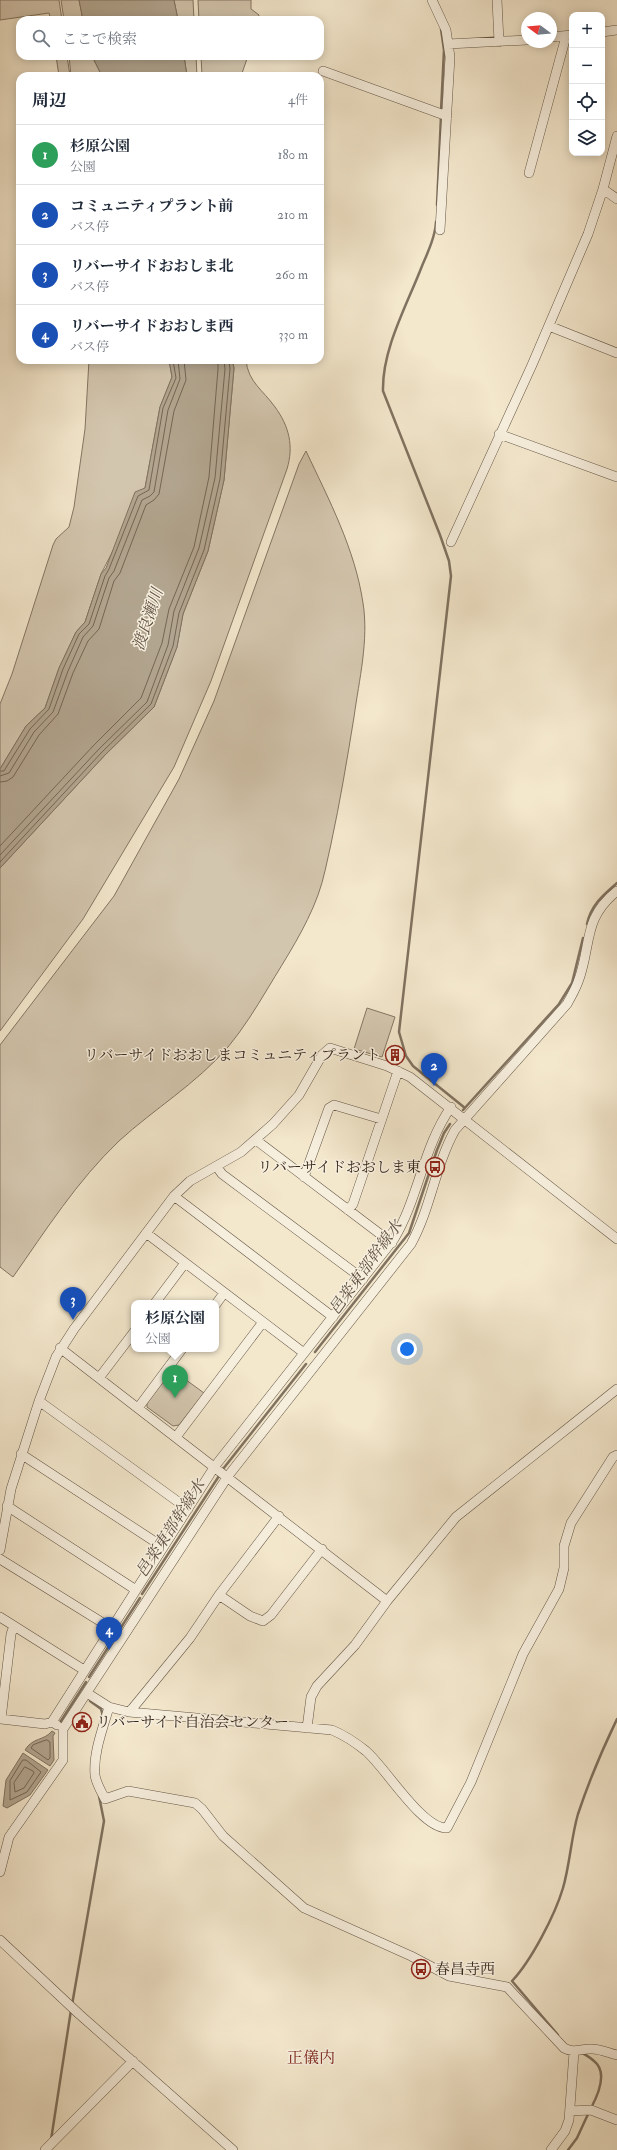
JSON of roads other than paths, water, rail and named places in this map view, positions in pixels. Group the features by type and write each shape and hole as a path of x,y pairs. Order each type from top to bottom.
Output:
{"street":[{"path":"432,0 445,26 450,57 440,230"},
{"path":"497,0 499,42"},
{"path":"605,32 617,30"},
{"path":"557,37 568,36"},
{"path":"529,173 565,40 568,36"},
{"path":"448,44 521,40"},
{"path":"323,71 447,116"},
{"path":"452,542 499,434 549,326 588,234 603,189 617,136"},
{"path":"603,189 617,199"},
{"path":"549,326 617,353"},
{"path":"499,434 617,477"},
{"path":"0,1872 9,1837 63,1760 63,1729 228,1476 411,1244 420,1226 448,1144 465,1118 567,1004 579,981 589,932 595,914 602,904 617,891"},
{"path":"0,1550 7,1506 22,1454 39,1401 60,1348 174,1196 190,1182 217,1167 256,1140 290,1106 306,1084 322,1055 330,1048 398,1071 420,1083 617,1239"},
{"path":"348,1210 353,1204 398,1071"},
{"path":"304,1176 329,1108 334,1105 381,1119"},
{"path":"14,1626 11,1634 1,1719 45,1724 52,1722 215,1466 392,1243 405,1220 435,1133 451,1107"},
{"path":"256,1140 392,1243"},
{"path":"217,1167 222,1174 363,1279"},
{"path":"174,1196 333,1317"},
{"path":"146,1233 304,1353"},
{"path":"157,1300 185,1263"},
{"path":"219,1300 224,1293"},
{"path":"176,1437 263,1322"},
{"path":"99,1378 131,1336"},
{"path":"60,1348 387,1600"},
{"path":"138,1408 180,1352"},
{"path":"307,1728 311,1697 316,1686 355,1645 387,1600 462,1512 617,1388"},
{"path":"39,1401 188,1509"},
{"path":"22,1454 163,1548"},
{"path":"87,1693 109,1707 129,1712 332,1730 341,1734 367,1751 421,1814 434,1823 447,1828 471,1782 523,1654 559,1589 564,1568 564,1546 571,1523 613,1457 617,1455"},
{"path":"7,1506 136,1590"},
{"path":"129,1712 190,1638 219,1595 279,1516"},
{"path":"219,1595 250,1616 263,1620 271,1615 322,1549"},
{"path":"0,1559 111,1628"},
{"path":"0,1617 84,1670"},
{"path":"109,1707 100,1740 95,1769 95,1777 105,1799 128,1791 195,1803 202,1809 223,1836 304,1908 412,1956 449,1976 507,1987 564,2048 574,2052 592,2049 617,2055"},
{"path":"52,1722 63,1729"},
{"path":"0,1940 233,2150"},
{"path":"551,2150 565,2131 570,2111 574,2052"},
{"path":"45,2150 134,2061"},
{"path":"570,2111 591,2110 617,2120"}],"water":[{"path":"79,0 174,0 177,16 82,16"},
{"path":"94,60 185,60 186,72 100,72"},
{"name":"渡良瀬川","path":"170,364 233,364 234,368 224,480 208,551 183,614 177,647 154,707 105,755 0,868 0,769 26,726 45,708 59,668 76,632 85,622 101,574 106,568 135,492 145,488 160,407 172,377"},
{"path":"52,1731 55,1733 53,1736 54,1760 50,1766 25,1750 31,1743 46,1736"},
{"path":"23,1753 48,1770 30,1795 7,1808 3,1806 6,1780"}],"waterway":[{"path":"441,29 444,50 441,111"},
{"path":"437,205 441,116"},
{"path":"436,222 431,244 396,327 387,359 383,391 440,535 449,561 451,576 399,1032 406,1056 413,1066 465,1108"},
{"name":"邑楽東部幹線水","path":"587,924 591,911 602,896 617,883"},
{"name":"邑楽東部幹線水","path":"463,1110 559,1004 572,983 583,938"},
{"name":"邑楽東部幹線水","path":"315,1352 409,1233 437,1150 444,1133 450,1124"},
{"name":"邑楽東部幹線水","path":"223,1469 306,1364"},
{"name":"邑楽東部幹線水","path":"142,1594 219,1476"},
{"name":"邑楽東部幹線水","path":"89,1677 140,1598"},
{"name":"邑楽東部幹線水","path":"59,1724 86,1682"},
{"path":"91,1698 90,1701 101,1709 103,1716"},
{"path":"558,2035 512,1981 527,1962 542,1937 559,1899 563,1888 578,1814 596,1766 617,1719"},
{"path":"72,2005 104,1821 99,1796"},
{"path":"51,2140 71,2010"},
{"path":"581,2052 591,2058 598,2066 600,2071 601,2077 599,2090 591,2108"},
{"path":"568,2150 577,2138 589,2112"}],"place":[{"name":"リバーサイドおおしまコミュニティプラント","path":"395,1055"},
{"name":"コミュニティプラント前","path":"434,1086"},
{"name":"リバーサイドおおしま東","path":"435,1167"},
{"name":"リバーサイドおおしま北","path":"73,1320"},
{"name":"杉原公園","path":"175,1398"},
{"name":"リバーサイドおおしま西","path":"109,1650"},
{"name":"リバーサイド自治会センター","path":"82,1722"},
{"name":"春昌寺西","path":"421,1969"}],"district":[{"name":"正儀内","path":"311,2057"}]}
